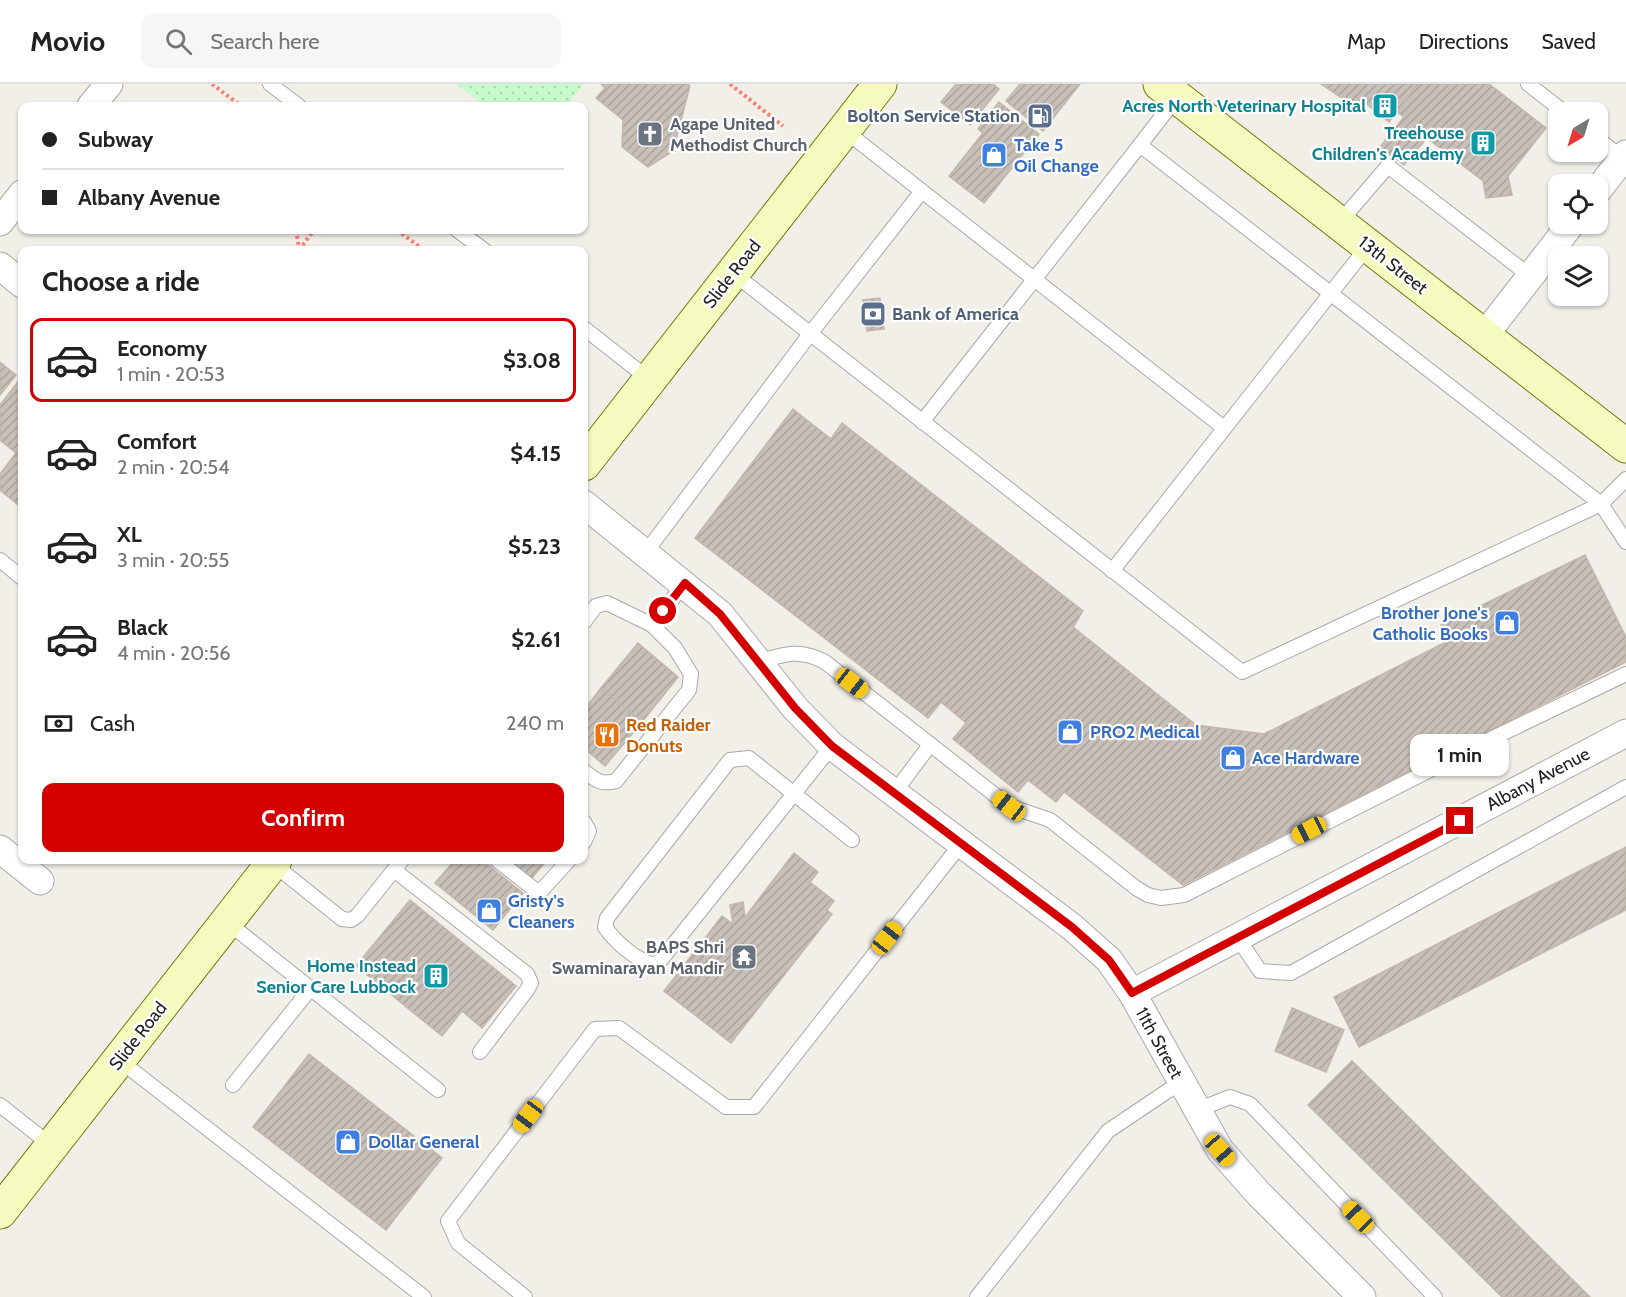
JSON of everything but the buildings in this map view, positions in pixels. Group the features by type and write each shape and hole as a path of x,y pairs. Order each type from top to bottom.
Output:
{"main road":[{"name":"Slide Road","path":"588,459 880,84"},
{"name":"13th Street","path":"1168,91 1626,446"},
{"name":"Slide Road","path":"0,1212 272,864"}],"street":[{"path":"94,102 109,84"},
{"path":"1608,178 1625,158"},
{"path":"0,222 18,199"},
{"path":"1484,336 1563,234"},
{"path":"0,266 18,281"},
{"name":"11th Street","path":"588,507 685,583 720,614 795,708 832,746 1072,927 1109,960 1132,993 1197,1110 1228,1159 1258,1193 1362,1297"},
{"name":"Albany Avenue","path":"1132,993 1624,739"},
{"path":"0,849 18,863"},
{"path":"19,864 40,881"}],"lane":[{"path":"270,84 294,102"},
{"path":"1528,84 1551,102"},
{"path":"922,422 1140,145 1168,91"},
{"path":"844,130 1224,428"},
{"path":"1140,145 1601,504 1626,542"},
{"path":"1608,146 1625,158"},
{"path":"1339,223 1388,166 1530,276"},
{"path":"646,552 810,334 922,191"},
{"path":"462,234 479,246"},
{"path":"1112,571 1368,246"},
{"path":"733,273 1242,672 1601,504 1626,479"},
{"path":"588,331 650,380"},
{"path":"0,560 18,575"},
{"path":"652,626 685,583"},
{"path":"588,617 596,606 607,603 652,626 675,648 691,674 689,690 616,781 607,784 597,782 588,774"},
{"path":"759,662 786,653 811,655 825,662 1009,806 1050,820 1136,888 1161,898 1174,898 1626,674"},
{"path":"894,793 930,745"},
{"path":"832,746 794,794 661,960 654,965 646,963 612,937 605,927 607,918 730,760 748,758 794,794 852,840"},
{"path":"1237,937 1260,971 1291,973 1626,787"},
{"path":"525,1297 458,1243 448,1221 595,1029 619,1028 726,1107 754,1107 961,844"},
{"path":"278,864 342,919 351,920 357,916 398,865 527,974 531,983 527,990 480,1052"},
{"path":"502,864 534,889 541,891 565,864"},
{"path":"227,922 438,1090"},
{"path":"233,1085 310,988"},
{"path":"119,1060 424,1297"},
{"path":"977,1297 1108,1131 1181,1082"},
{"path":"1197,1110 1230,1097 1250,1104 1436,1297"},
{"path":"0,1105 52,1146"}],"path":[{"path":"212,84 236,102"},
{"path":"730,84 783,126"},
{"path":"301,246 311,234"},
{"path":"402,234 419,246"}],"green space":[{"path":"456,84 584,84 569,102 480,102"}],"place":[{"name":"Acres North Veterinary Hospital","path":"1385,106"},
{"name":"Bolton Service Station","path":"1040,116"},
{"name":"Agape United Methodist Church","path":"650,134"},
{"name":"Treehouse Children's Academy","path":"1483,143"},
{"name":"Take 5 Oil Change","path":"994,155"},
{"name":"Bank of America","path":"873,314"},
{"name":"Brother Jone's Catholic Books","path":"1507,623"},
{"name":"PRO2 Medical","path":"1070,732"},
{"name":"Red Raider Donuts","path":"607,735"},
{"name":"Ace Hardware","path":"1233,758"},
{"name":"Gristy's Cleaners","path":"489,911"},
{"name":"BAPS Shri Swaminarayan Mandir","path":"744,957"},
{"name":"Home Instead Senior Care Lubbock","path":"436,976"},
{"name":"Dollar General","path":"348,1142"}],"route":[{"path":"663,611 685,583 720,614 795,708 832,746 1072,927 1109,960 1132,993 1460,821"}]}
